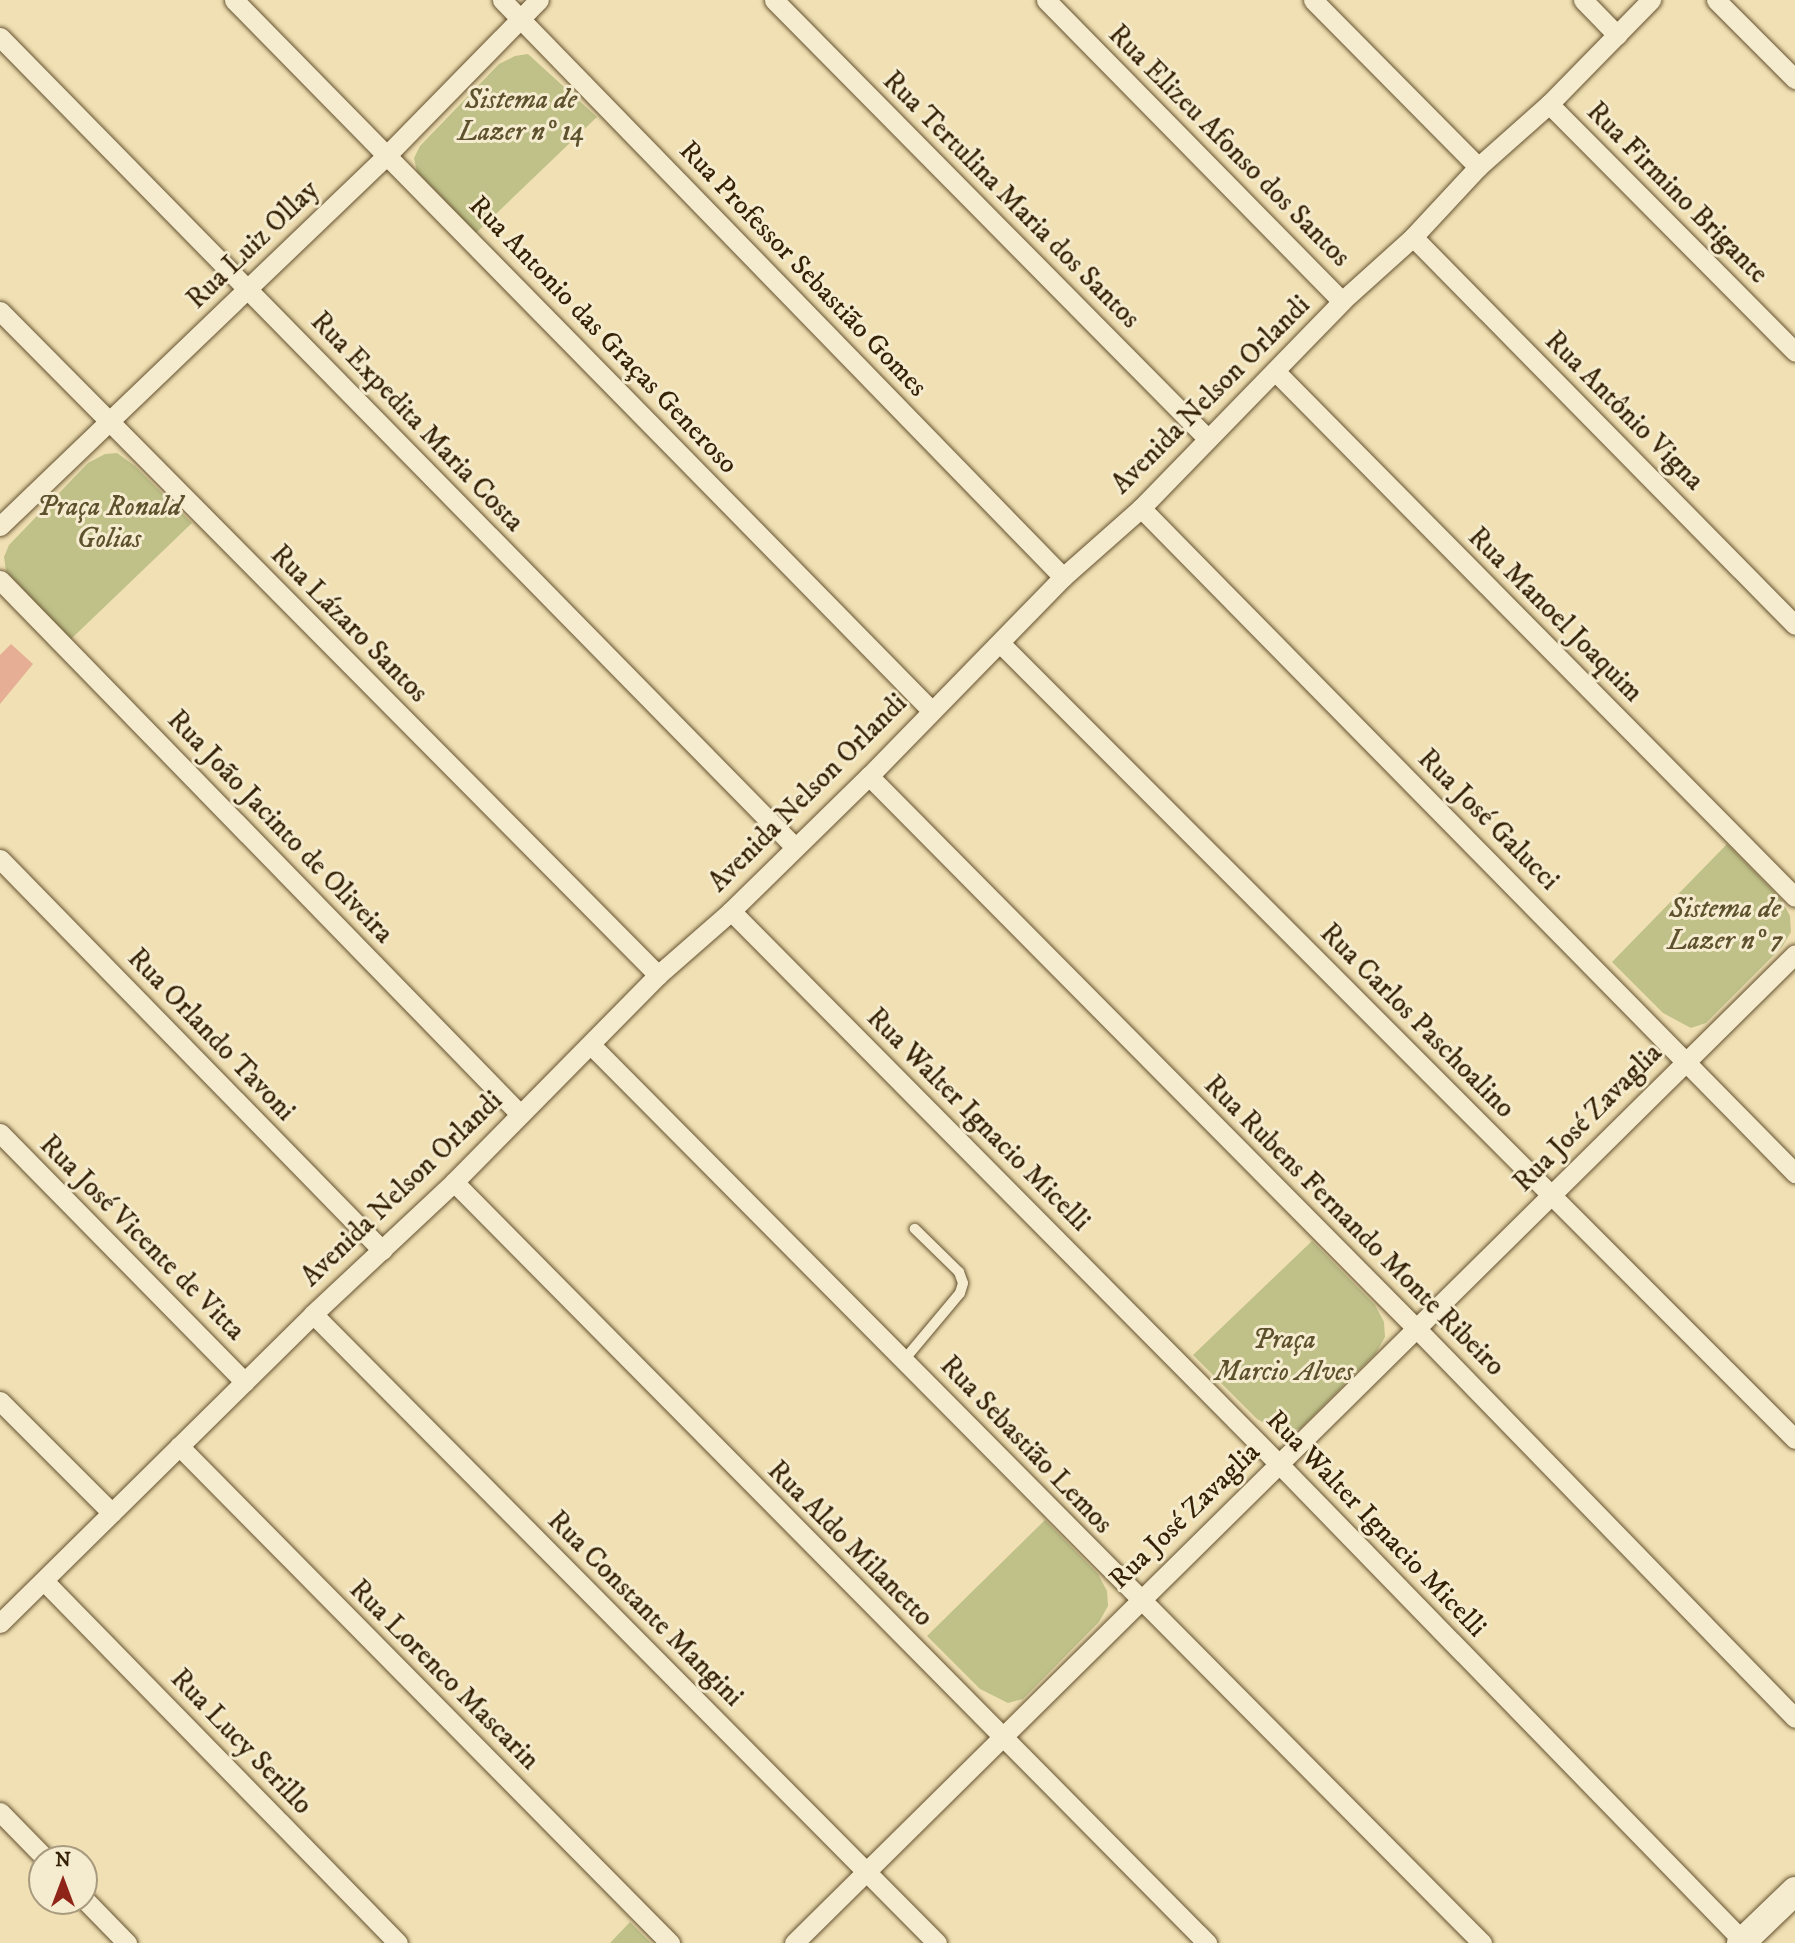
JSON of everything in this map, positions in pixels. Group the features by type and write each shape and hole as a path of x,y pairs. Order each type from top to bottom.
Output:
{"main road":[{"path":"1742,1942 1795,1891"}],"street":[{"name":"Rua Antonio das Graças Generoso","path":"234,0 932,709"},
{"name":"Rua Professor Sebastião Gomes","path":"502,0 1063,577"},
{"name":"Rua Luiz Ollay","path":"0,526 387,155 539,0"},
{"name":"Rua Tertulina Maria dos Santos","path":"774,0 1209,439"},
{"name":"Rua Elizeu Afonso dos Santos","path":"1046,0 1342,301"},
{"path":"1313,0 1478,167"},
{"path":"1583,0 1617,34"},
{"name":"Avenida Nelson Orlandi","path":"0,1623 313,1314 454,1182 519,1113 591,1045 658,975 731,911 794,846 869,776 1063,577 1141,508 1276,372 1342,301 1413,237 1478,167 1549,104 1651,0"},
{"path":"1716,0 1795,79"},
{"name":"Rua Expedita Maria Costa","path":"0,37 794,846"},
{"name":"Rua Firmino Brigante","path":"1549,104 1795,352"},
{"name":"Rua Antônio Vigna","path":"1413,237 1795,625"},
{"name":"Rua Lázaro Santos","path":"0,311 658,975"},
{"name":"Rua Manoel Joaquim","path":"1276,372 1795,897"},
{"name":"Rua José Galucci","path":"1141,508 1795,1173"},
{"name":"Rua João Jacinto de Oliveira","path":"0,580 519,1113"},
{"name":"Rua Carlos Paschoalino","path":"1000,643 1795,1440"},
{"name":"Rua Rubens Fernando Monte Ribeiro","path":"869,776 1417,1329 1795,1718"},
{"name":"Rua Orlando Tavoni","path":"0,859 382,1250"},
{"name":"Rua Walter Ignacio Micelli","path":"731,911 1279,1464 1742,1942"},
{"name":"Rua José Zavaglia","path":"794,1943 1000,1736 1417,1329 1550,1194 1795,954"},
{"name":"Rua Sebastião Lemos","path":"591,1045 1138,1600 1482,1943"},
{"name":"Rua José Vicente de Vitta","path":"0,1133 245,1382"},
{"name":"Rua Aldo Milanetto","path":"454,1182 1207,1943"},
{"name":"Rua Constante Mangini","path":"313,1314 937,1943"},
{"path":"0,1401 112,1513"},
{"name":"Rua Lorenco Mascarin","path":"179,1446 670,1943"},
{"name":"Rua Lucy Serillo","path":"44,1581 398,1943"},
{"path":"0,1812 32,1845"},
{"path":"98,1913 127,1943"}],"lane":[{"path":"904,1360 960,1293 963,1283 959,1272 915,1229"}],"green space":[{"name":"Sistema de Lazer nº 14","path":"528,54 597,117 476,233 417,172 414,158 420,146 499,64 515,56"},
{"name":"Praça Ronald Golias","path":"117,453 135,466 192,523 70,640 6,571 4,557 9,545 88,463 105,454"},
{"name":"Sistema de Lazer nº 7","path":"1727,844 1781,899 1790,916 1791,932 1782,947 1706,1023 1691,1028 1663,1013 1612,962"},
{"name":"Praça Marcio Alves","path":"1312,1241 1375,1305 1384,1322 1385,1337 1376,1353 1300,1429 1279,1431 1257,1419 1193,1355"},
{"path":"1045,1520 1098,1574 1107,1591 1108,1606 1099,1622 1023,1699 1008,1703 980,1689 927,1636"},
{"path":"630,1922 651,1943 610,1943"}],"building":[{"path":"11,644 33,664 0,704 0,655"}]}
